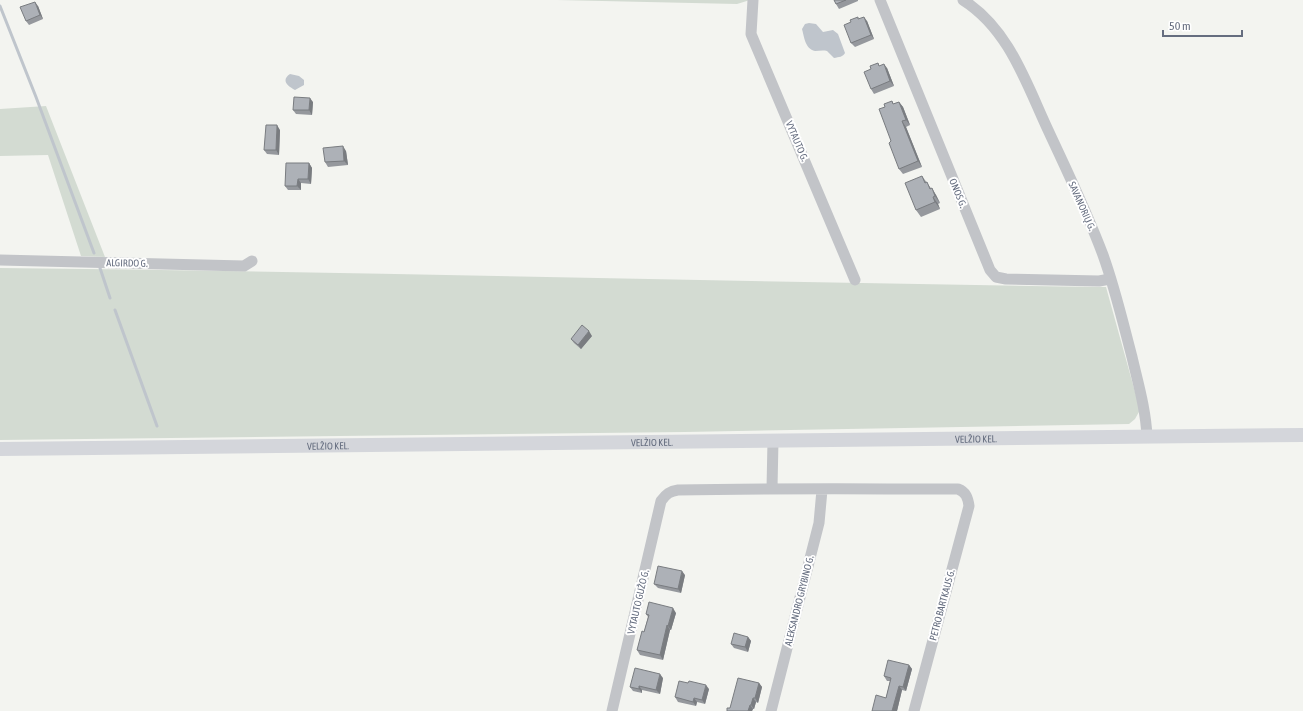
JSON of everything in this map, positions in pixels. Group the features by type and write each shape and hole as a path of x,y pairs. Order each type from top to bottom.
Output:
{"main road":[{"name":"VELŽIO KEL.","path":"0,450 1303,435"}],"street":[{"name":"VYTAUTO G.","path":"754,0 751,34 855,280"},
{"name":"ONOS G.","path":"880,0 990,270 996,277 1006,279 1099,281 1110,279"},
{"name":"SAVANORIŲ G.","path":"963,0 982,13 1010,51 1091,224 1122,316 1142,400 1147,437"},
{"name":"ALGIRDO G.","path":"0,260 244,266 252,261"},
{"path":"773,441 772,488 822,490"},
{"name":"VYTAUTO GUŽO G.","path":"612,711 661,501 666,494 678,490 772,488"},
{"name":"PETRO BARTKAUS G.","path":"822,490 958,489 962,490 969,500 969,506 914,711"},
{"name":"ALEKSANDRO GRYBINO G.","path":"771,711 819,523 822,490"}],"shaded area":[{"path":"557,0 750,0 737,4"},
{"path":"805,24 816,24 823,32 833,30 838,34 845,53 841,57 834,58 827,51 815,51 809,48 802,29"},
{"path":"290,74 299,76 304,80 304,85 295,90 290,87 286,83 286,78"},
{"path":"46,106 105,257 81,256 48,155 0,156 0,109"},
{"path":"0,268 1106,287 1140,410 1135,419 1129,424 685,432 0,440"}],"building":[{"path":"834,0 846,0 836,4"},
{"path":"35,2 40,15 26,21 20,7"},
{"path":"858,17 858,19 864,17 871,35 851,43 844,25 851,22 850,20"},
{"path":"878,63 879,66 884,64 890,81 871,89 864,72 871,69 870,66"},
{"path":"294,97 310,98 309,110 293,110"},
{"path":"892,101 893,104 899,102 906,120 902,121 918,161 899,169 889,143 891,141 879,109 885,107 884,104"},
{"path":"266,125 277,125 276,150 264,150"},
{"path":"343,146 344,161 325,162 323,148"},
{"path":"286,163 309,163 308,179 298,179 297,186 285,186"},
{"path":"922,176 930,189 932,188 935,196 933,197 935,202 916,210 905,183"},
{"path":"582,325 589,331 578,345 571,339"},
{"path":"658,566 682,571 678,589 654,584"},
{"path":"649,602 673,608 668,626 667,625 660,655 637,650 642,631 644,632 649,615 646,614"},
{"path":"734,633 748,637 745,647 731,644"},
{"path":"888,660 909,665 903,687 899,686 892,711 872,711 876,695 886,698 891,678 884,676"},
{"path":"635,668 660,674 656,690 639,686 639,689 630,687"},
{"path":"738,678 759,683 755,698 753,698 748,711 727,711 727,708 730,708"},
{"path":"679,681 688,683 689,681 706,685 702,700 694,698 693,702 675,697"}],"waterway":[{"path":"0,6 36,97 94,253"},
{"path":"100,268 110,298"},
{"path":"115,310 157,426"}]}
